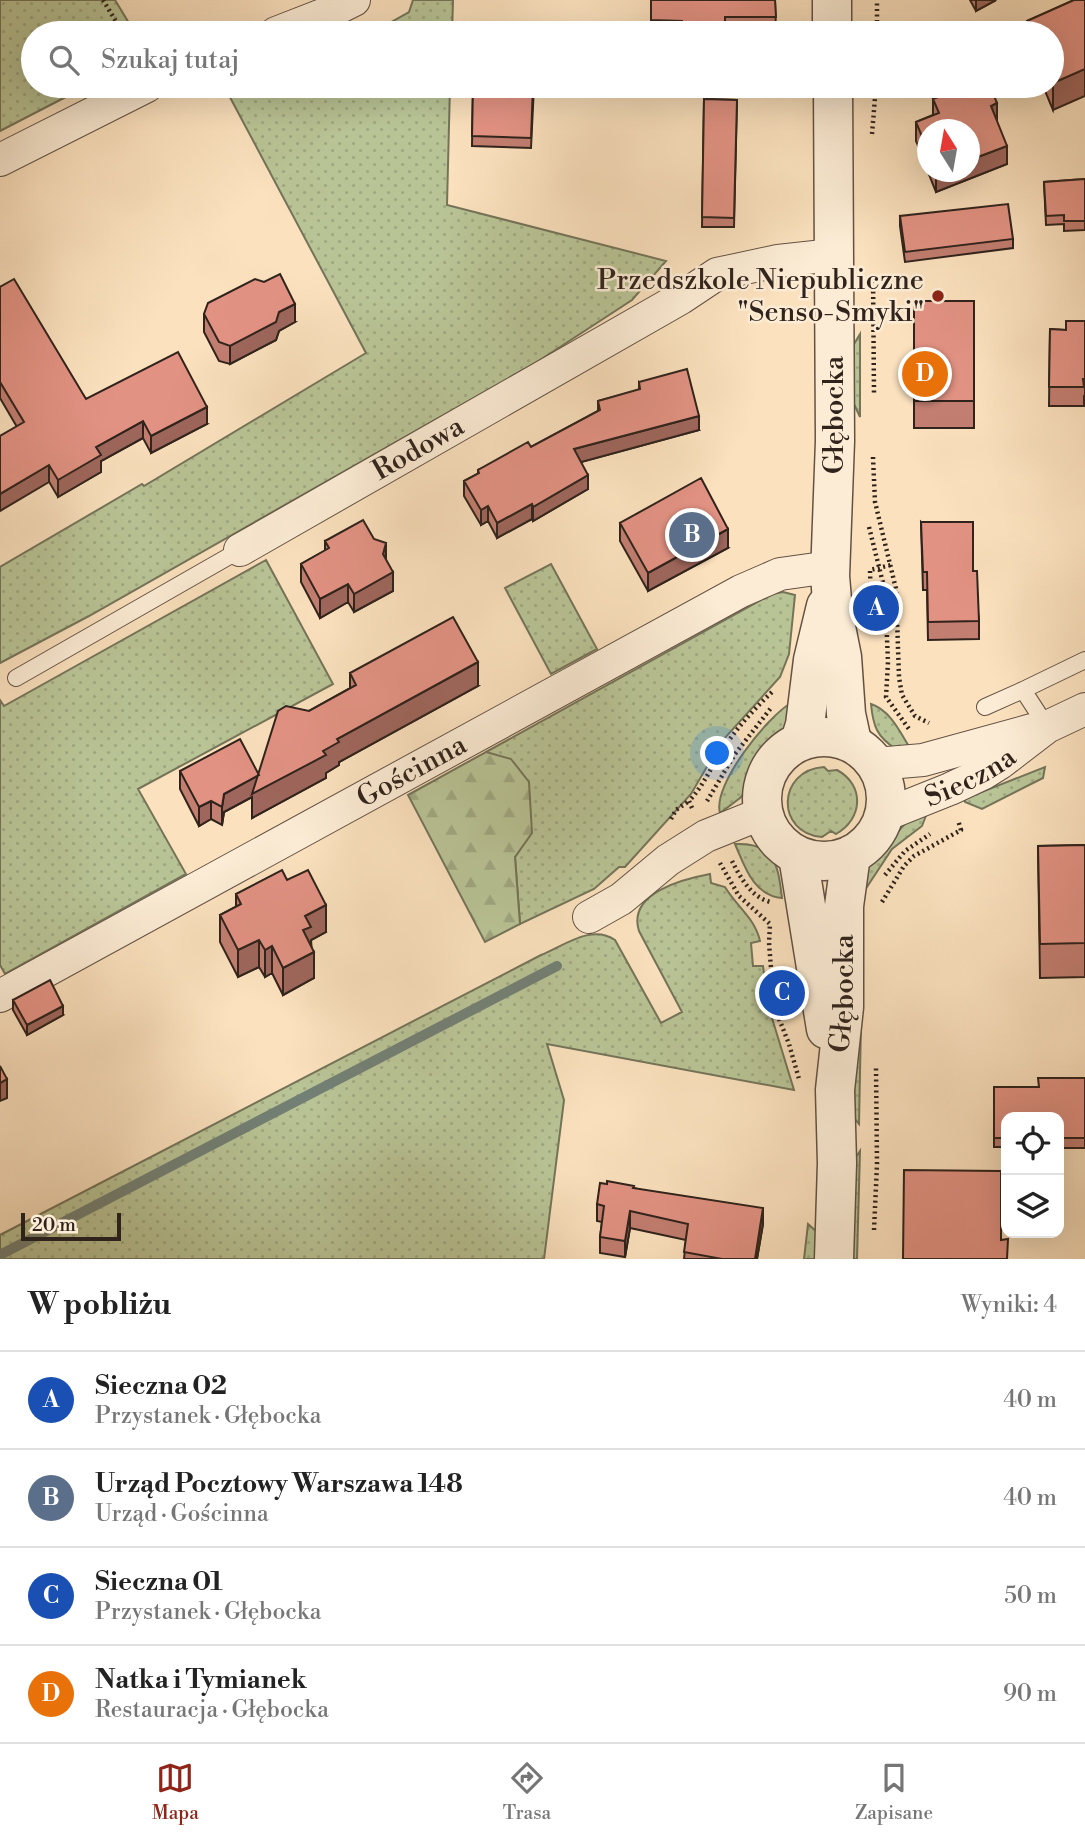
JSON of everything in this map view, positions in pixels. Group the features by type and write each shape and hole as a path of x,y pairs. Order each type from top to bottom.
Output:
{"street":[{"path":"307,21 354,0"},
{"path":"832,0 832,21"},
{"path":"0,160 123,98"},
{"name":"Głębocka","path":"800,741 806,725 813,660 825,612 830,571 835,441 832,98"},
{"name":"Rodowa","path":"240,550 646,318 717,274 778,261 834,255"},
{"name":"Głębocka","path":"830,571 833,612 842,657 846,714 864,753 886,788 885,815"},
{"name":"Gościnna","path":"0,996 741,591 780,574 830,571"},
{"name":"Sieczna","path":"864,753 923,760 1047,727 1085,709"},
{"name":"Sieczna","path":"885,815 950,789 1000,764 1047,727"},
{"path":"864,753 826,736 800,741 782,753 768,770 762,791 763,813 773,835 784,847 798,856 825,861 860,850 876,834 885,815"},
{"path":"589,917 621,899 668,860 706,836 763,813"},
{"name":"Głębocka","path":"818,1089 844,1007 844,906 851,855"},
{"name":"Głębocka","path":"798,856 816,975 824,1009 818,1089 837,1163 834,1259"}],"lane":[{"name":"Rodowa","path":"16,678 240,550"},
{"path":"985,707 1085,660"},
{"path":"1023,690 1047,727"}],"path":[{"path":"103,0 116,21"},
{"path":"877,0 877,21"},
{"path":"872,136 876,98"},
{"path":"873,272 874,396"},
{"path":"873,449 873,493 896,589 902,695 915,716 925,723 936,723 943,756"},
{"path":"872,610 870,570 891,565"},
{"path":"775,690 747,715 720,754 702,788 689,801 739,896 770,924 774,1006 789,1044 818,1089"},
{"path":"880,906 904,866 914,856 961,830 950,789"},
{"path":"874,1235 877,1164 876,1056"}],"green space":[{"path":"0,0 115,0 128,21 21,21 21,98 64,98 0,131"},
{"path":"413,0 453,0 452,21 393,21 409,12"},
{"path":"230,98 450,98 447,205 666,261 632,300 537,362 89,616 0,663 0,567 142,484 144,486 366,353"},
{"path":"860,334 860,417 854,404 854,344"},
{"path":"266,560 333,684 138,789 186,874 5,974 0,965 0,700 4,706"},
{"path":"551,564 597,649 551,674 505,588"},
{"path":"783,592 795,595 789,654 780,677 722,741 691,794 625,867 619,867 594,889 520,924 515,857 532,832 486,752 772,594"},
{"path":"791,703 786,732 759,763 748,788 740,798 720,813 724,786 733,769 756,736"},
{"path":"871,704 889,716 910,748 896,749 884,740 875,725"},
{"path":"486,752 511,759 529,782 532,833 515,857 520,924 485,942 408,795"},
{"path":"824,767 828,771 837,770 846,776 856,793 857,802 856,811 845,828 836,834 831,831 822,837 807,833 796,825 788,802 790,789 797,779 808,771"},
{"path":"1045,767 1043,778 982,809 965,802 964,799"},
{"path":"927,813 922,826 892,849 861,896 865,870 908,821"},
{"path":"735,844 759,847 772,858 779,875 782,898 772,896 757,886"},
{"path":"710,874 711,883 725,887 758,933 760,941 751,943 753,966 763,966 768,1005 794,1090 547,1044 564,1100 544,1259 0,1259 0,1235 578,938 597,934 615,940 661,1023 682,1012 639,931 637,918 641,907 660,890"},
{"path":"861,1023 859,1124 855,1119 853,1045"},
{"path":"860,1151 857,1259 850,1259 856,1157"},
{"path":"808,1224 818,1233 815,1259 804,1259"}],"building":[{"path":"651,0 775,0 776,17 725,17 725,21 651,20"},
{"path":"1074,0 1085,0 1085,69 1064,78 1064,21 1027,21"},
{"path":"473,98 533,98 531,138 472,136"},
{"path":"936,98 995,98 997,103 991,106 1007,146 980,156 980,119 924,119 939,113 933,99"},
{"path":"704,99 737,100 734,218 702,217"},
{"path":"1085,179 1085,221 1064,221 1064,215 1046,216 1044,182"},
{"path":"1008,204 1013,239 905,252 900,216"},
{"path":"280,274 295,304 279,312 276,322 230,346 219,342 204,314 208,303 255,279 264,282"},
{"path":"14,279 86,399 178,352 207,407 151,436 143,421 96,447 101,455 58,480 49,465 0,494 0,436 24,422 0,382 0,287"},
{"path":"914,301 974,301 974,401 914,401"},
{"path":"1066,321 1085,321 1084,387 1049,387 1050,329 1066,330"},
{"path":"687,369 699,416 574,449 588,475 533,507 532,504 497,523 488,506 481,510 464,481 479,473 478,470 528,442 531,447 600,410 598,401 640,389 639,382"},
{"path":"701,478 728,529 648,573 620,523"},
{"path":"363,520 374,539 386,543 383,554 393,572 354,594 348,584 320,599 301,564 329,548 325,541"},
{"path":"921,522 973,522 973,571 977,571 979,621 928,622 927,572 923,572"},
{"path":"453,617 478,662 337,739 339,742 323,751 326,755 252,794 278,711 286,706 309,711 356,685 350,673"},
{"path":"240,739 259,775 224,794 222,807 211,801 199,807 180,771"},
{"path":"1085,845 1085,943 1040,944 1038,846"},
{"path":"282,870 287,880 308,870 326,905 305,916 311,927 303,930 314,952 283,968 272,946 265,950 259,940 238,950 220,915 241,904 236,894"},
{"path":"50,980 63,1006 27,1025 13,1000"},
{"path":"0,1066 7,1079 0,1083"},
{"path":"1038,1078 1085,1078 1085,1138 1064,1138 1064,1112 1001,1112 1001,1138 994,1138 994,1087 1039,1087"},
{"path":"904,1170 1001,1171 1001,1240 1008,1239 1007,1259 903,1259"},
{"path":"607,1181 634,1186 633,1188 763,1208 755,1259 722,1259 684,1252 688,1224 630,1211 625,1241 600,1237 604,1206 597,1204 600,1183 607,1184"}],"waterway":[{"path":"0,1255 557,966"}],"place":[{"name":"Przedszkole Niepubliczne \"Senso-Smyki\"","path":"938,296"},
{"name":"Natka i Tymianek","path":"925,374"},
{"name":"Urząd Pocztowy Warszawa 148","path":"692,535"},
{"name":"Sieczna 02","path":"876,608"},
{"name":"Sieczna 01","path":"782,993"}]}
